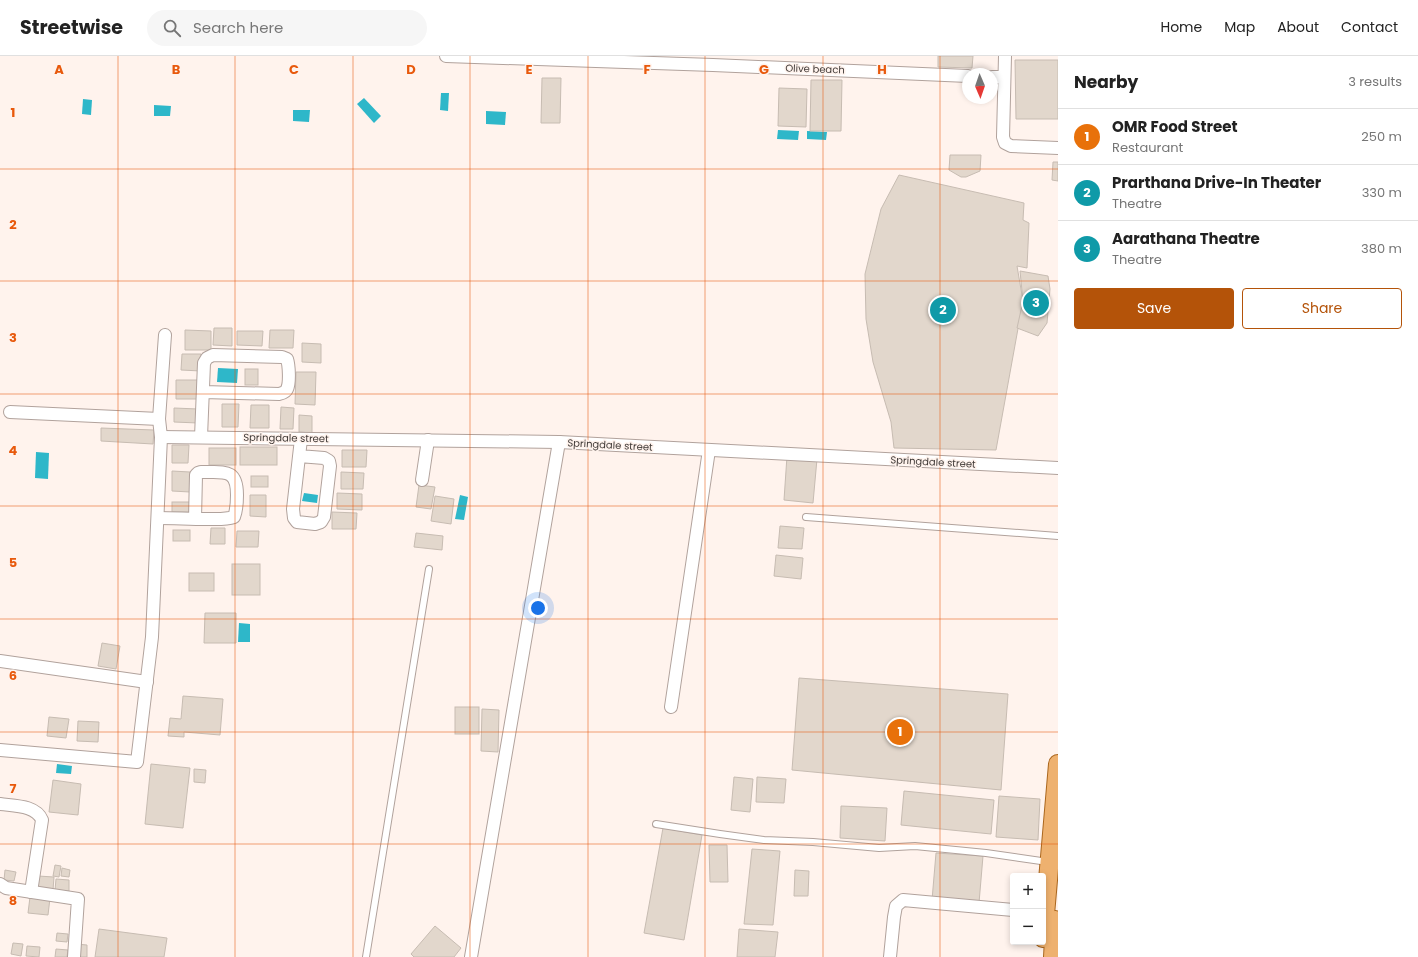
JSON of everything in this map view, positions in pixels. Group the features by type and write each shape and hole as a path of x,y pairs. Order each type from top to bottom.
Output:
{"main road":[{"path":"1053,957 1058,764"},
{"path":"1045,909 1055,864"},
{"path":"1041,957 1043,945"}],"street":[{"name":"Olive beach","path":"446,56 705,64 962,76"},
{"path":"1005,56 998,77 1003,137 1005,143 1010,146 1058,148"},
{"path":"0,750 137,762 152,638 161,437 159,418 164,335"},
{"path":"201,437 204,363 207,358 213,355 287,358 289,364 288,388 285,392 279,394 204,392"},
{"path":"10,412 159,418"},
{"name":"Springdale street","path":"161,437 558,442 1058,468"},
{"path":"299,456 324,458 329,461 330,466 324,517 321,522 315,524 297,522 294,518 293,509 299,456 301,439"},
{"path":"422,480 428,440"},
{"path":"471,957 558,442"},
{"path":"671,707 709,450"},
{"path":"158,518 195,519 228,519 234,517 237,511 237,483 230,474 201,472 196,475 195,519"},
{"path":"0,662 147,682"},
{"path":"0,804 33,810 40,815 42,820 31,892"},
{"path":"0,884 6,888 78,899 74,957"},
{"path":"890,957 896,906 903,900 1010,910"}],"lane":[{"path":"806,517 1058,536"},
{"path":"366,957 429,569"},
{"path":"656,824 764,840 812,842 879,848 914,846 986,853 1055,864"}],"water":[{"path":"441,93 449,93 448,111 440,110"},
{"path":"364,98 381,116 374,123 357,104"},
{"path":"83,99 92,100 91,115 82,114"},
{"path":"154,105 171,106 170,116 154,116"},
{"path":"293,110 310,110 309,122 293,121"},
{"path":"486,111 506,112 505,125 486,124"},
{"path":"778,130 799,131 798,140 777,139"},
{"path":"807,131 827,132 826,140 807,139"},
{"path":"218,368 238,369 237,383 217,382"},
{"path":"36,452 49,453 48,479 35,478"},
{"path":"304,493 318,495 317,503 302,501"},
{"path":"460,495 468,497 464,520 455,519"},
{"path":"239,623 250,624 250,642 238,642"},
{"path":"57,764 72,766 71,774 56,773"}],"building":[{"path":"938,56 973,56 972,68 938,67"},
{"path":"1015,60 1058,60 1058,119 1016,119"},
{"path":"542,78 561,78 560,123 541,123"},
{"path":"811,80 842,80 841,131 810,131"},
{"path":"779,88 807,89 806,127 778,126"},
{"path":"950,155 981,155 980,171 966,177 961,177 949,170"},
{"path":"1053,162 1058,162 1058,181 1052,180"},
{"path":"899,175 1024,203 1023,220 1029,223 1027,268 1017,266 1023,301 996,450 894,448 891,422 873,362 866,319 865,274 881,209"},
{"path":"1020,271 1048,276 1050,289 1047,323 1038,336 1017,328 1023,301"},
{"path":"214,328 232,328 232,346 213,345"},
{"path":"185,330 211,331 211,350 185,350"},
{"path":"270,330 294,330 293,348 269,348"},
{"path":"237,331 263,331 262,346 237,345"},
{"path":"302,343 321,344 321,363 302,362"},
{"path":"182,354 201,354 201,371 181,370"},
{"path":"245,369 258,369 258,385 245,385"},
{"path":"296,372 316,372 315,405 295,404"},
{"path":"176,380 198,380 197,399 176,399"},
{"path":"222,404 239,404 238,427 222,427"},
{"path":"251,405 269,405 269,428 250,428"},
{"path":"281,407 294,408 293,429 280,429"},
{"path":"174,408 198,409 198,423 174,422"},
{"path":"299,415 312,416 312,433 299,432"},
{"path":"101,428 154,430 153,444 101,441"},
{"path":"172,445 189,445 188,463 172,463"},
{"path":"240,447 277,447 277,465 240,465"},
{"path":"209,448 236,448 236,465 209,465"},
{"path":"342,450 367,450 366,467 342,467"},
{"path":"787,456 817,459 813,503 784,500"},
{"path":"172,471 190,472 190,492 172,491"},
{"path":"341,472 364,473 363,489 341,489"},
{"path":"251,476 268,476 268,487 251,487"},
{"path":"419,485 435,487 431,509 416,507"},
{"path":"337,493 362,494 362,510 337,509"},
{"path":"250,495 266,495 266,517 250,516"},
{"path":"435,496 454,499 451,524 431,521"},
{"path":"172,502 190,502 190,512 172,512"},
{"path":"332,512 357,513 356,529 332,529"},
{"path":"780,526 804,528 802,549 778,548"},
{"path":"211,528 225,528 225,544 210,544"},
{"path":"173,530 190,530 190,541 173,541"},
{"path":"237,531 259,531 258,547 236,547"},
{"path":"416,533 443,536 442,550 414,547"},
{"path":"776,555 803,558 801,579 774,576"},
{"path":"232,564 260,564 260,595 232,595"},
{"path":"189,573 214,573 214,591 189,591"},
{"path":"205,613 236,613 236,643 204,643"},
{"path":"102,643 120,646 116,669 98,666"},
{"path":"799,678 1008,694 1001,790 792,770"},
{"path":"183,696 223,699 220,735 184,732 184,737 168,736 170,718 181,719"},
{"path":"455,707 479,707 479,734 455,734"},
{"path":"482,709 499,710 498,752 481,751"},
{"path":"49,717 69,719 66,738 47,736"},
{"path":"78,721 99,722 98,742 77,741"},
{"path":"151,764 190,768 183,828 145,824"},
{"path":"194,769 206,770 205,783 194,782"},
{"path":"734,777 753,779 750,812 731,810"},
{"path":"757,777 786,779 784,803 756,802"},
{"path":"53,780 81,784 78,815 49,812"},
{"path":"904,791 994,800 991,834 901,825"},
{"path":"999,796 1040,799 1038,840 996,837"},
{"path":"841,806 887,808 885,841 840,838"},
{"path":"663,828 702,835 684,940 644,933"},
{"path":"709,845 727,845 728,882 710,882"},
{"path":"752,849 780,851 773,925 744,924"},
{"path":"936,853 983,856 979,903 932,900"},
{"path":"55,865 61,866 59,877 53,876"},
{"path":"62,868 70,870 69,877 61,876"},
{"path":"5,870 16,872 14,881 4,880"},
{"path":"795,870 809,871 808,896 794,896"},
{"path":"38,876 54,877 53,890 38,889"},
{"path":"56,879 69,880 69,891 55,890"},
{"path":"30,897 50,898 48,915 28,913"},
{"path":"435,926 461,948 454,957 414,957 411,954"},
{"path":"99,929 167,938 164,957 95,957"},
{"path":"739,929 778,932 775,957 737,957"},
{"path":"57,933 68,934 67,942 56,941"},
{"path":"13,943 23,944 21,956 11,954"},
{"path":"76,944 87,945 87,957 76,957"},
{"path":"27,946 40,947 39,957 26,956"},
{"path":"56,949 68,950 67,957 55,957"}],"place":[{"name":"Aarathana Theatre","path":"1036,303"},
{"name":"Prarthana Drive-In Theater","path":"943,310"},
{"name":"OMR Food Street","path":"900,732"}]}
